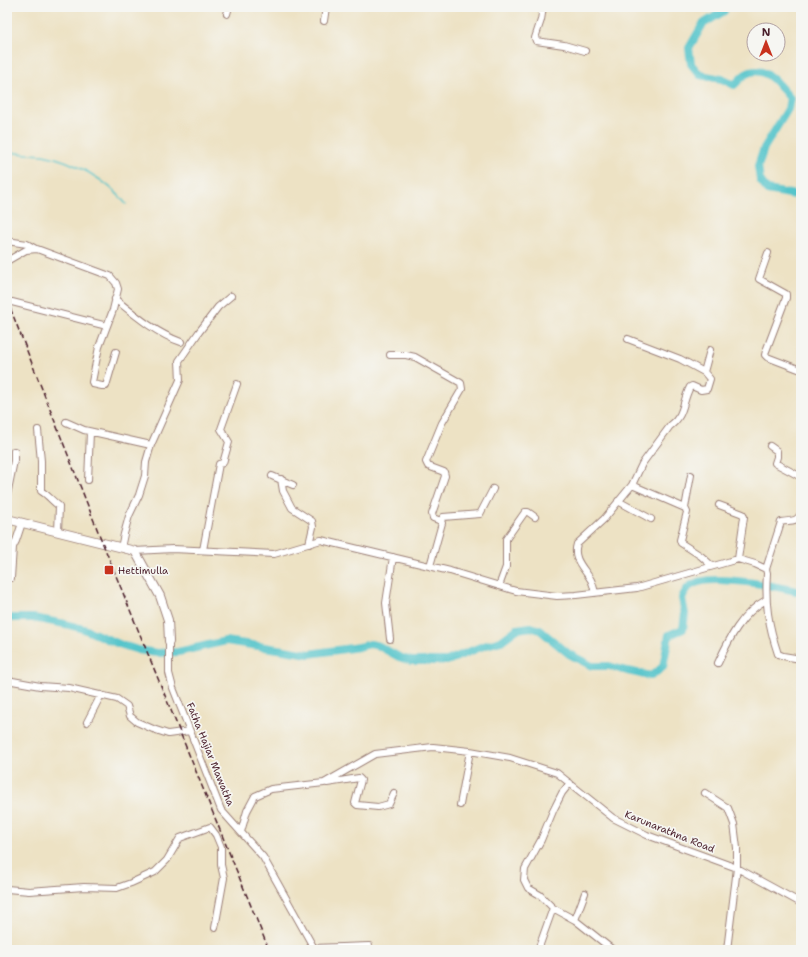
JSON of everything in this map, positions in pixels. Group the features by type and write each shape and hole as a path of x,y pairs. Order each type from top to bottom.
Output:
{"main road":[{"path":"7,520 135,551 160,596 168,620 170,641"}],"street":[{"path":"227,14 229,7"},
{"path":"324,21 326,7"},
{"path":"543,7 541,20 535,38 536,41 585,50"},
{"path":"7,241 27,244 110,276 116,283 118,289 107,326 99,346 92,382 93,384 106,386 116,352"},
{"path":"7,261 26,250 37,249"},
{"path":"768,254 759,279 786,294 786,298 765,354 767,357 801,370"},
{"path":"121,548 130,516 145,476 146,462 151,445 180,380 179,361 218,307 232,296"},
{"path":"115,299 148,325 168,338 181,342"},
{"path":"12,302 107,326"},
{"path":"595,593 591,581 580,566 575,552 577,544 604,519 632,485 642,464 670,426 676,422 681,415 690,387 692,386 701,390 707,389 710,379 704,372 680,359 628,339"},
{"path":"704,372 710,350"},
{"path":"390,355 406,355 415,357 461,383 462,389 442,423 426,462 428,466 444,472 445,476 432,514 432,518 441,521"},
{"path":"204,550 218,464 223,463 229,442 221,429 237,384"},
{"path":"66,422 72,426 90,432 151,445"},
{"path":"38,430 41,461 41,491 48,495 50,500 59,506 58,532"},
{"path":"88,480 90,432"},
{"path":"770,446 777,451 775,463 801,477"},
{"path":"7,495 14,460 14,451"},
{"path":"691,475 685,508 687,512 680,540 681,543 701,556 712,566"},
{"path":"272,476 293,485"},
{"path":"280,479 283,491 292,508 312,521 313,527 309,544"},
{"path":"632,485 685,508"},
{"path":"430,566 443,517 480,514 493,489"},
{"path":"618,501 651,519"},
{"path":"718,505 743,514 744,517 738,559"},
{"path":"499,586 506,567 506,539 525,512 528,512 535,517"},
{"path":"801,514 795,521 781,522 766,571 766,599 769,623 778,654 801,659"},
{"path":"11,578 13,547 22,523"},
{"path":"135,551 173,549 274,554 321,540 393,556 516,591 557,596 637,588 738,559 755,564 766,571"},
{"path":"390,639 386,603 393,556"},
{"path":"718,663 732,635 754,609 766,599"},
{"name":"Fatha Hajiar Mawatha","path":"170,641 170,673 173,688 221,810 263,857 314,949"},
{"path":"7,680 40,686 69,688 117,699 127,706 130,716 137,722 168,734 190,731"},
{"path":"87,722 101,695"},
{"name":"Karunarathna Road","path":"241,832 247,811 255,796 271,789 324,783 375,754 433,746 510,758 557,773 612,818 647,835 737,868 801,903"},
{"path":"460,805 470,751"},
{"path":"324,783 359,778 361,780 355,803 357,805 378,807 389,804 394,794"},
{"path":"570,783 562,793 541,840 525,869 524,880 528,888 540,894 553,908 574,920 613,950"},
{"path":"704,793 728,808 734,824 737,848 737,868 727,950"},
{"path":"7,889 29,892 84,887 117,888 131,884 155,872 167,860 180,838 210,827 216,835 221,848 221,865 224,878 215,928"},
{"path":"574,920 585,893"},
{"path":"538,950 553,908"},
{"path":"314,949 369,946"}],"waterway":[{"path":"725,7 724,11 703,24 689,48 691,64 700,75 722,79 734,85 746,74 753,71 759,71 771,77 790,98 788,109 764,148 758,166 760,180 767,190 801,196"},
{"path":"7,151 43,155 78,167 110,187 126,204"},
{"path":"7,618 33,618 65,624 84,629 119,644 138,650 157,653 178,652 226,641 309,654 370,644 379,646 399,657 411,661 447,661 483,646 501,641 517,629 531,627 540,630 569,654 592,666 609,666 651,676 663,667 669,635 683,629 685,614 682,598 689,587 698,582 726,580 760,584 801,592"}],"railway":[{"path":"7,300 103,544 269,950"}],"place":[{"name":"Hettimulla","path":"109,570"}]}
